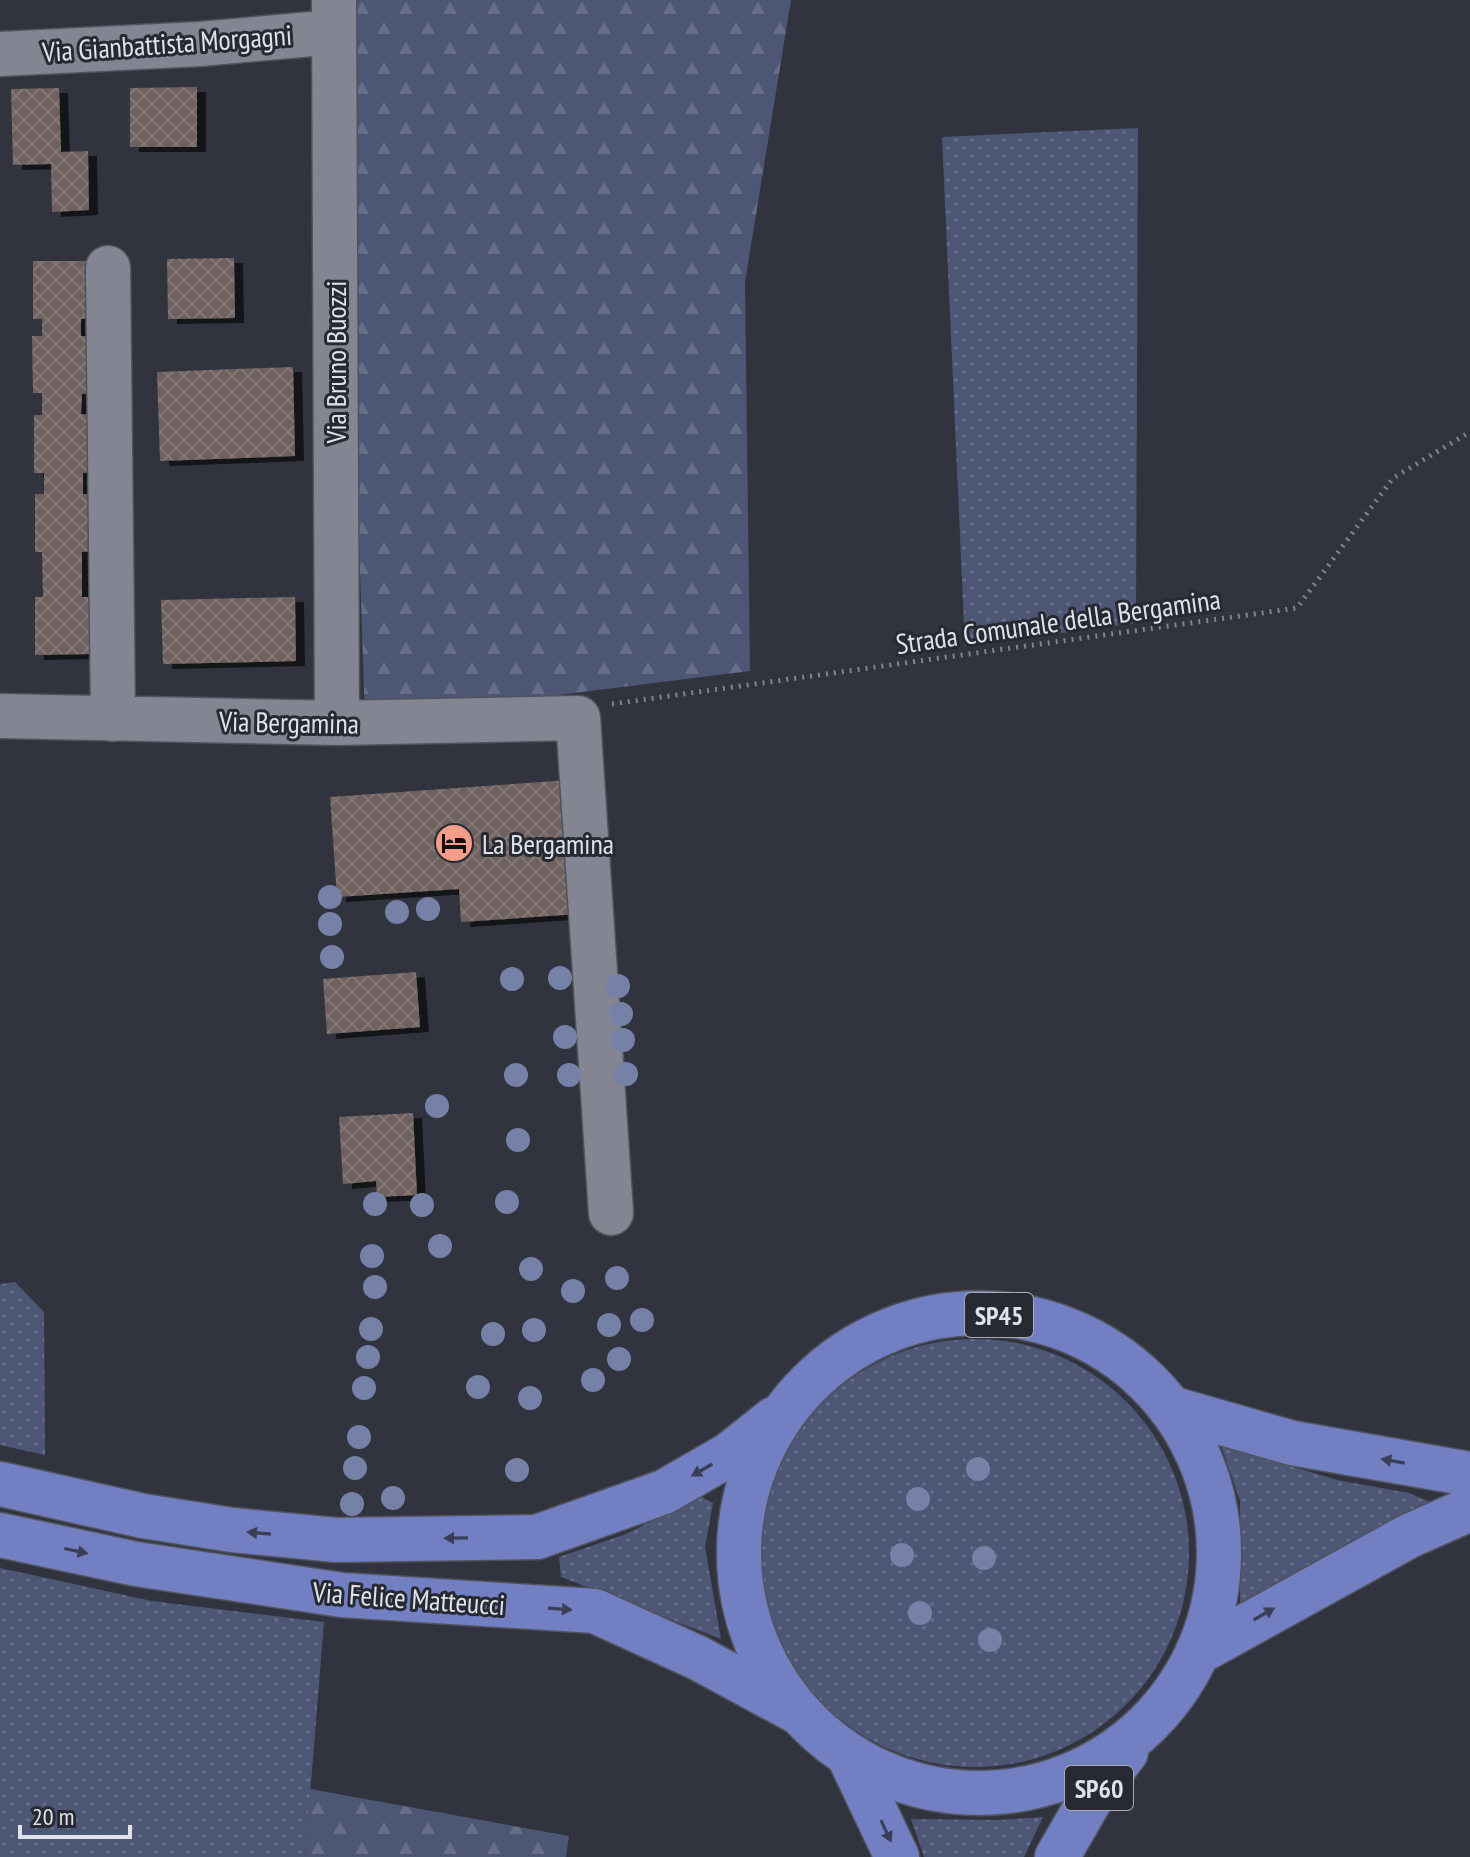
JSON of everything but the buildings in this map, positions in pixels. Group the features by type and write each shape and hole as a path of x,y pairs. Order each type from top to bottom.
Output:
{"main road":[{"name":"SP45","path":"982,1314 1029,1319 1086,1339 1146,1380 1170,1408 1199,1457 1209,1484 1219,1541 1215,1599 1197,1653 1175,1690 1148,1723 1112,1752 1071,1774 1004,1792 935,1789 890,1776 849,1756 798,1712 758,1648 749,1624 739,1575 740,1524 761,1451 788,1408 809,1384 859,1345 918,1321 982,1314"},
{"name":"Via Felice Matteucci","path":"0,1484 143,1516 232,1530 336,1540 537,1537 664,1492 730,1454 788,1408"},
{"path":"1170,1408 1292,1443 1470,1474"},
{"path":"1197,1653 1368,1558 1470,1509"},
{"name":"Via Felice Matteucci","path":"0,1535 136,1564 342,1595 595,1611 698,1658 798,1712"},
{"name":"SP60","path":"1057,1857 1090,1800 1148,1723"},
{"path":"849,1756 897,1857"}],"street":[{"name":"Via Gianbattista Morgagni","path":"0,54 200,44 334,16"},
{"name":"Via Bruno Buozzi","path":"334,16 337,723"},
{"path":"108,268 113,719"},
{"name":"Via Bergamina","path":"0,716 337,723 578,718"},
{"path":"578,718 611,1213"}],"path":[{"name":"Strada Comunale della Bergamina","path":"578,718 621,701 1297,608 1393,478 1470,432"}],"green space":[{"path":"347,0 791,0 745,282 750,671 365,719 348,218"},
{"path":"1138,128 1136,623 965,646 942,137"},
{"path":"15,1282 44,1312 45,1455 0,1445 0,1284"},
{"path":"975,1339 1017,1343 1057,1355 1094,1375 1127,1401 1153,1434 1173,1471 1185,1511 1189,1553 1185,1595 1173,1635 1153,1672 1127,1705 1094,1731 1057,1751 1017,1763 975,1767 933,1763 893,1751 856,1731 823,1705 797,1672 777,1635 765,1595 761,1553 765,1511 777,1471 797,1434 823,1401 856,1375 893,1355 933,1343"},
{"path":"1221,1445 1337,1480 1409,1493 1430,1502 1421,1522 1240,1610 1240,1501"},
{"path":"700,1496 713,1503 705,1547 721,1639 561,1577 559,1557 626,1534"},
{"path":"0,1568 152,1601 324,1622 305,1857 0,1857"},
{"path":"310,1789 569,1836 566,1857 305,1857"},
{"path":"1043,1817 1024,1857 924,1857 911,1819 998,1820"}],"place":[{"name":"La Bergamina","path":"454,843"}]}
